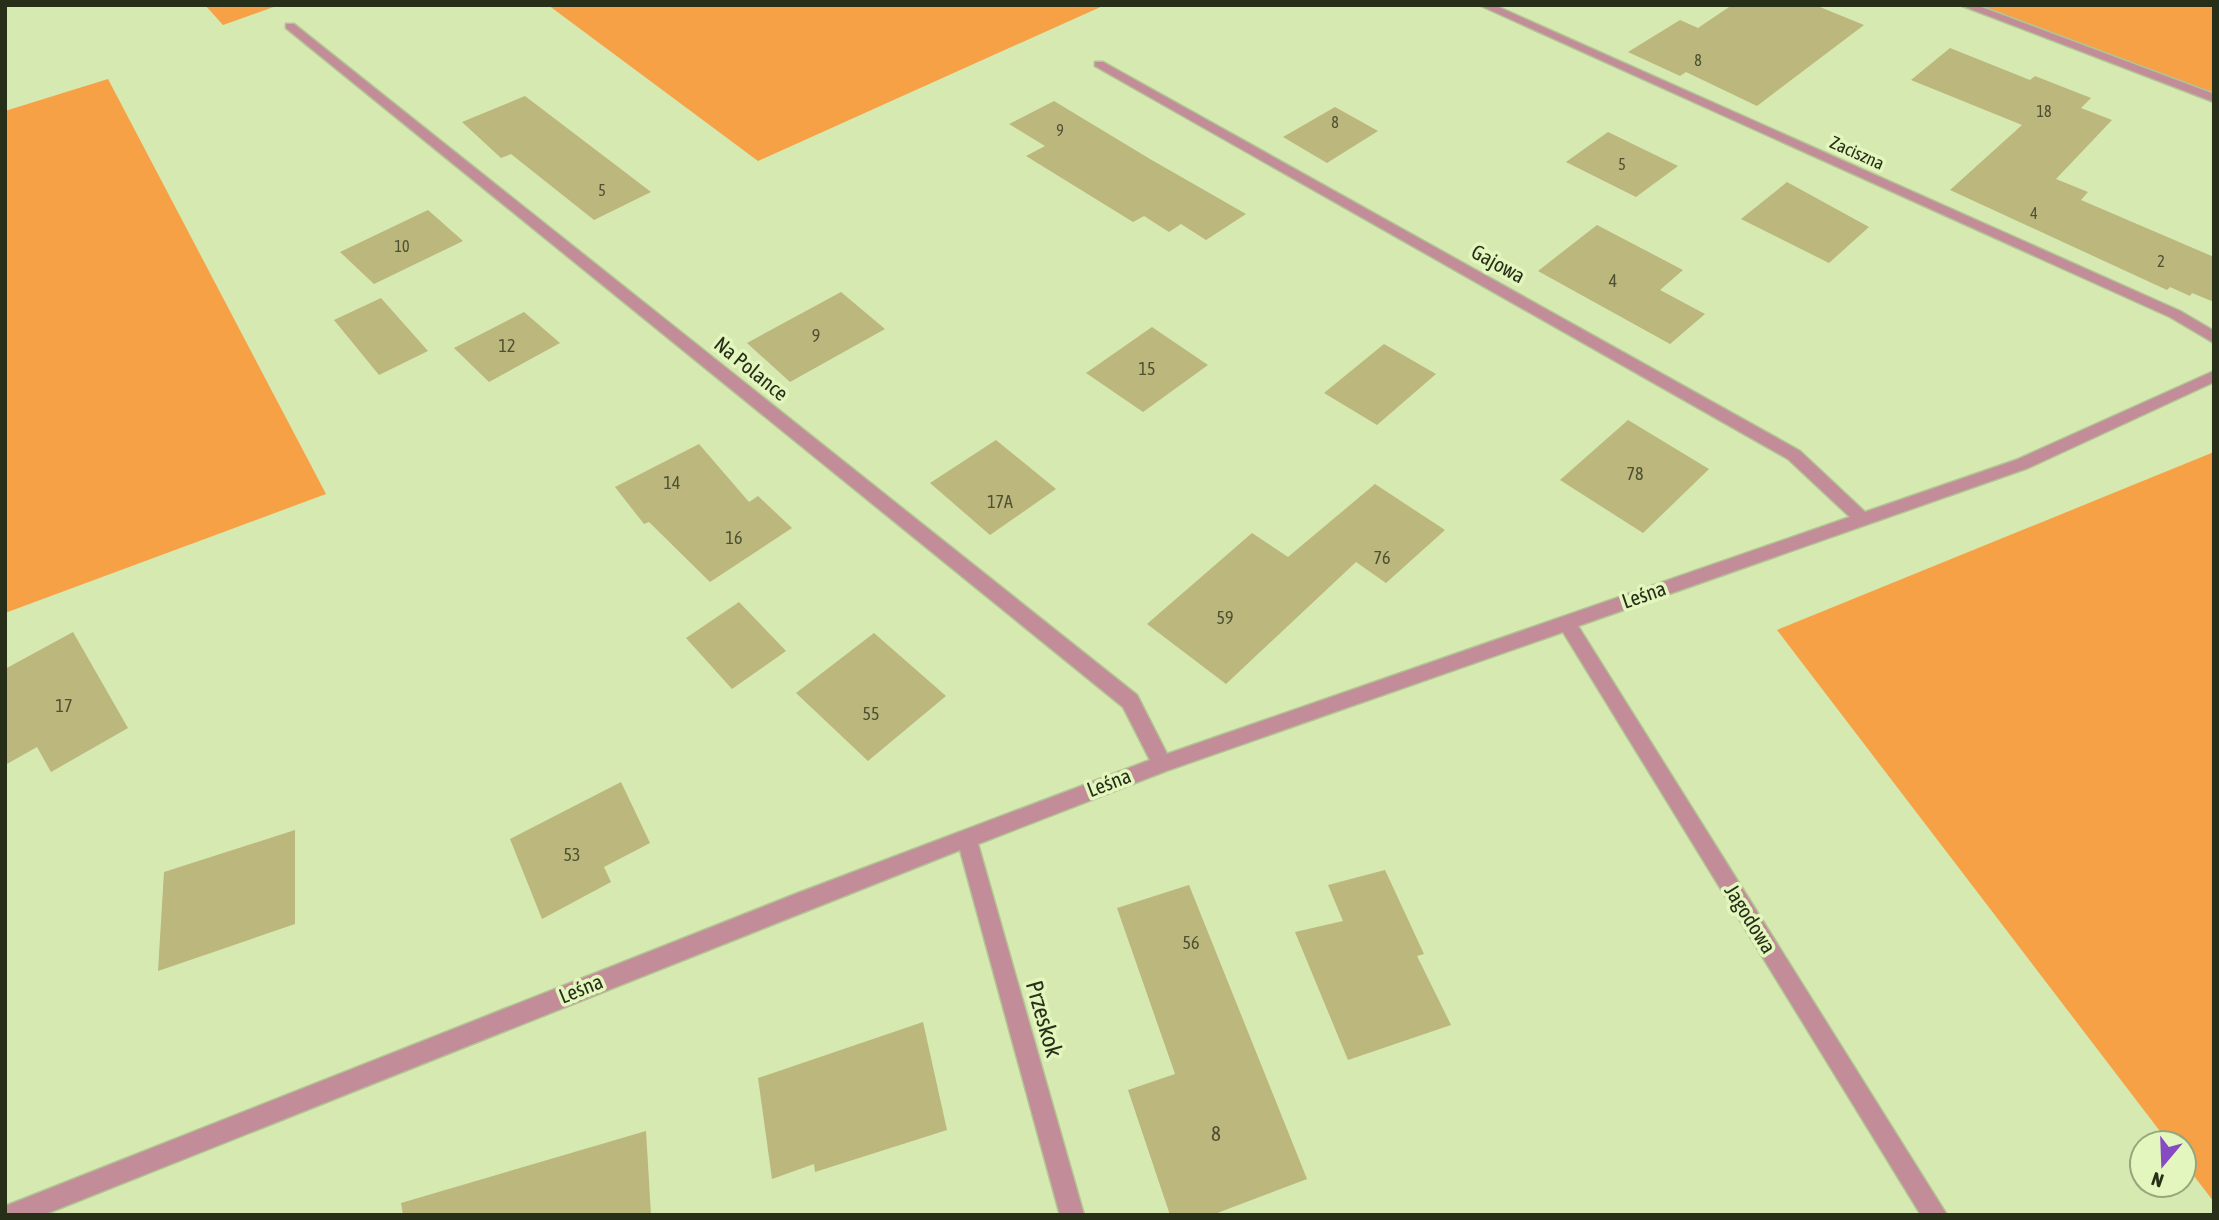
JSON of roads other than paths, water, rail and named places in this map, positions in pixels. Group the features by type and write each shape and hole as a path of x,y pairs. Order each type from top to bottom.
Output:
{"street":[{"name":"Zaciszna","path":"1484,5 2175,314 2214,338"},
{"path":"1965,5 2214,99"},
{"name":"Na Polance","path":"290,26 1130,701 1162,764"},
{"name":"Gajowa","path":"1099,64 1794,455 1863,520"},
{"name":"Leśna","path":"13,1215 965,837 1162,764 2022,464 2214,376"},
{"name":"Jagodowa","path":"1566,622 1935,1215"},
{"name":"Przeskok","path":"965,837 1072,1215"}]}
